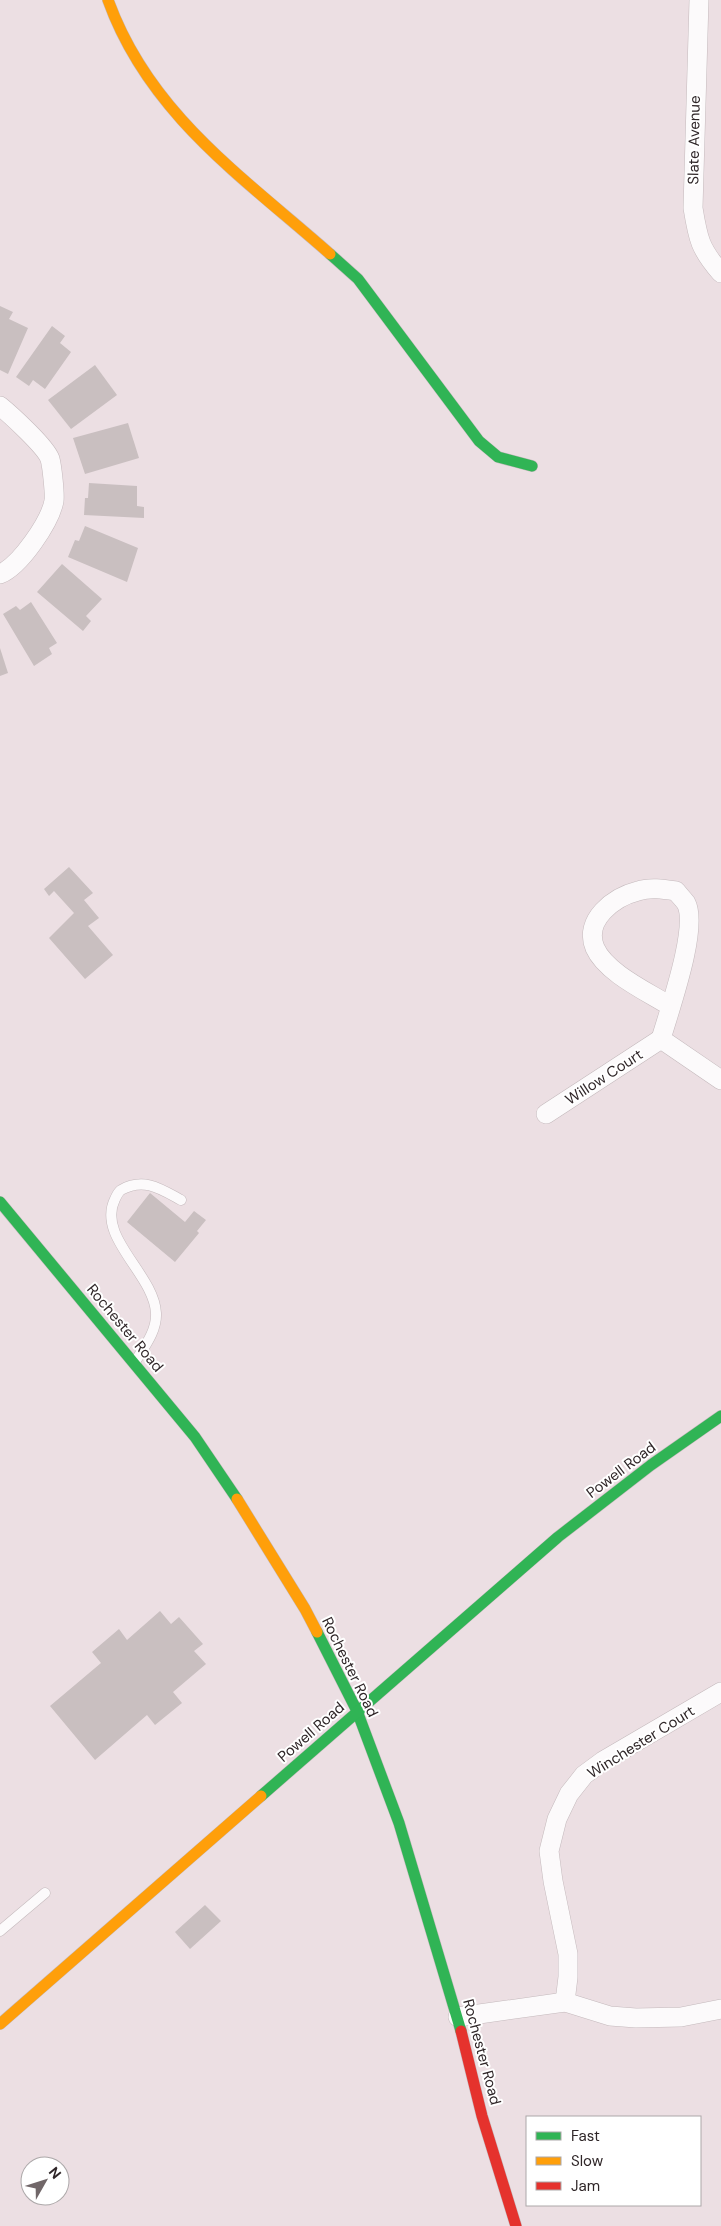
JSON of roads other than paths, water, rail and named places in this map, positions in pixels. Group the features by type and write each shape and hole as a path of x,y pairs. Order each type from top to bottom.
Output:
{"street":[{"path":"108,0 118,28 139,64 168,106 221,162 271,202 358,279 479,441 498,457 532,466"},
{"name":"Slate Avenue","path":"699,0 692,208 697,233 705,254 721,272"},
{"path":"0,406 20,422 50,458 54,501 37,538 8,571 0,574"},
{"path":"670,1006 618,974 604,962 595,949 592,938 599,915 608,906 624,896 639,890 658,888 676,891 686,904 690,923 688,941 661,1039 721,1080"},
{"name":"Willow Court","path":"546,1114 661,1039"},
{"name":"Rochester Road","path":"0,1202 135,1362 194,1437 237,1497 306,1610 357,1711 399,1823 458,2017 485,2125 516,2226"},
{"name":"Powell Road","path":"0,2024 558,1537 651,1465 721,1416"},
{"name":"Winchester Court","path":"564,2002 568,1977 568,1954 553,1882 549,1851 557,1819 569,1794 584,1775 603,1761 721,1692"},
{"path":"458,2017 564,2002 610,2016 636,2018 681,2017 721,2009"}],"lane":[{"path":"135,1362 153,1333 156,1314 153,1296 118,1240 110,1222 111,1207 119,1192 134,1184 152,1184 182,1200"},
{"path":"0,1931 45,1893"}]}
